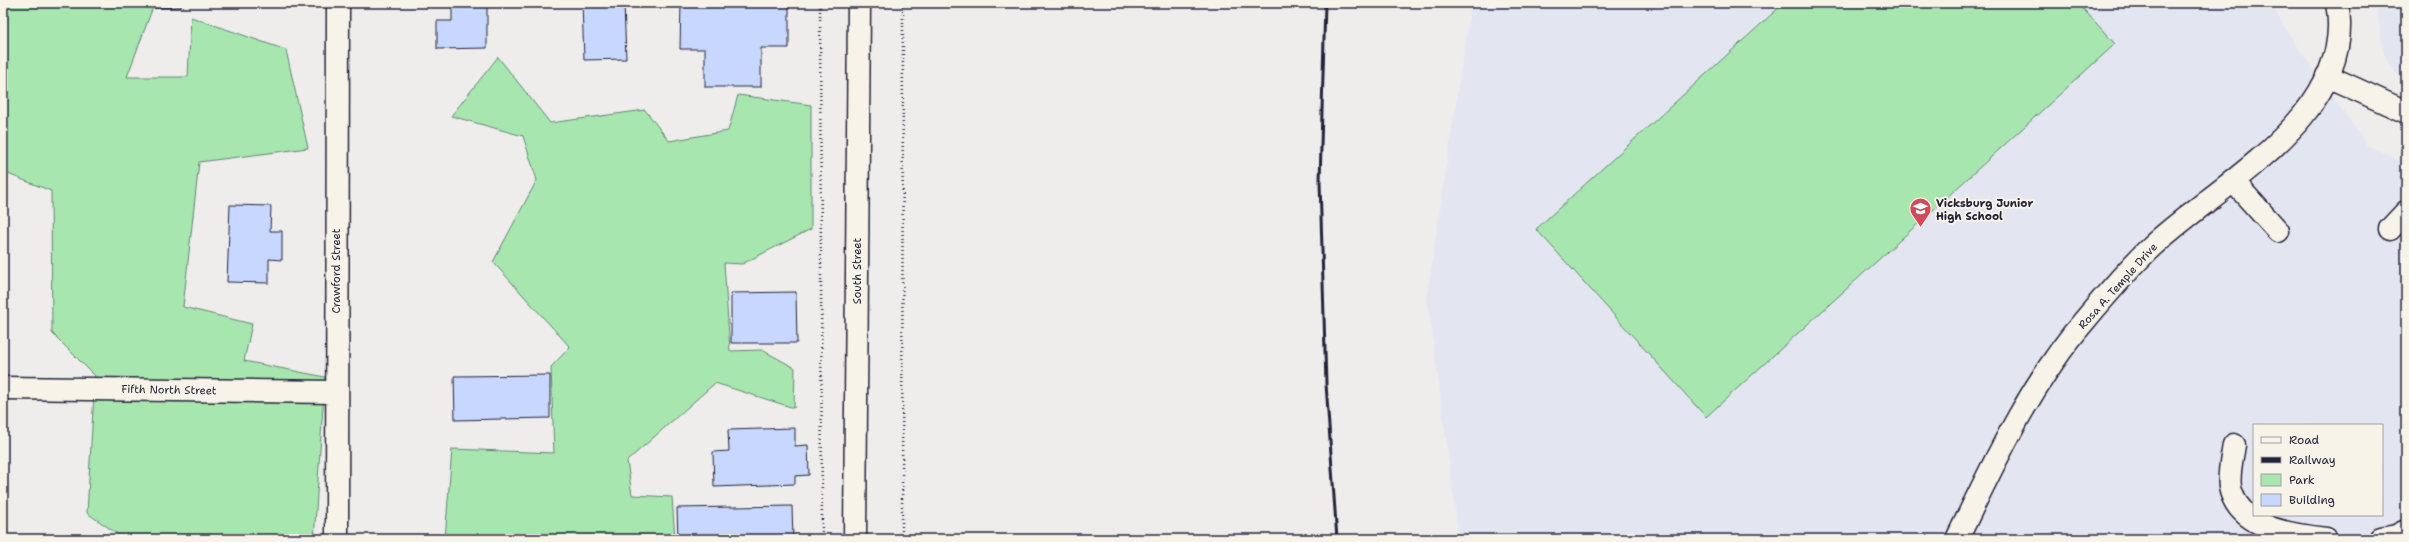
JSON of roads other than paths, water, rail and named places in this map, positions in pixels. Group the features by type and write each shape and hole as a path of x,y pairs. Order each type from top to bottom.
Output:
{"street":[{"name":"Crawford Street","path":"337,539 336,392 338,3"},
{"name":"South Street","path":"855,539 859,3"},
{"name":"Rosa A. Temple Drive","path":"1957,539 2036,387 2084,320 2151,247 2286,136 2312,105 2327,76 2338,43 2339,14 2337,3"},
{"path":"2327,76 2406,112"},
{"path":"2233,181 2278,231"},
{"path":"2390,229 2406,212"},
{"name":"Fifth North Street","path":"3,388 336,392"},
{"path":"2234,445 2230,471 2230,487 2235,504 2248,518 2271,528 2326,539"},
{"path":"2381,539 2396,536 2406,531"}],"railway":[{"path":"1325,3 1320,182 1326,384 1337,539"}],"place":[{"name":"Vicksburg Junior High School","path":"1921,228"}]}
